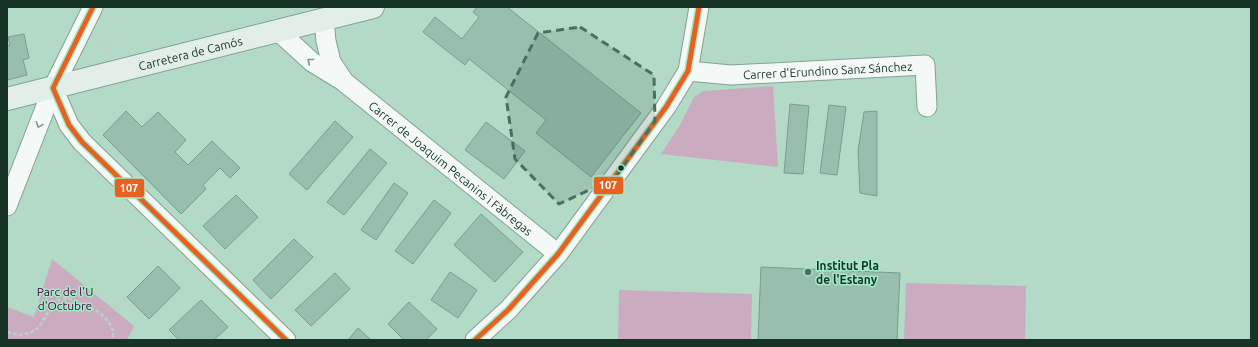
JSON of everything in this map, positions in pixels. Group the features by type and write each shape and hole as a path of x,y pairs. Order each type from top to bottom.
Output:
{"street":[{"path":"7,206 53,88 93,7"},
{"name":"Carretera de Camós","path":"7,99 373,7"},
{"path":"475,340 509,309 558,254 666,107 688,71 699,7"},
{"name":"Carrer de Joaquim Pecanins i Fàbregas","path":"324,20 326,41 331,62 343,81"},
{"name":"Carrer de Joaquim Pecanins i Fàbregas","path":"278,32 312,62 343,81 558,254"},
{"name":"Carrer d'Erundino Sanz Sánchez","path":"688,71 731,75 925,65 927,107"},
{"path":"53,88 69,124 82,142 286,340"}],"path":[{"path":"7,332 20,335 30,333 39,328 47,314 58,300 68,298 99,312 109,322 113,331 113,340"}],"highlighted area":[{"path":"580,27 654,75 655,121 615,178 559,204 515,159 506,97 538,33"}],"green space":[{"path":"773,86 778,167 661,154 680,125 694,97 703,91"},
{"name":"Parc de l'U d'Octubre","path":"52,259 134,326 127,340 7,340 7,307 34,317"},
{"path":"906,283 1026,286 1025,340 904,340"},
{"path":"619,290 752,294 751,340 618,340"}],"building":[{"path":"477,7 507,7 641,113 591,177 536,133 546,120 469,59 465,65 423,32 435,17 462,39 479,17 473,12"},
{"path":"24,34 29,58 23,60 27,75 7,80 7,46 10,45 8,37"},
{"path":"790,104 809,106 803,174 784,173"},
{"path":"829,105 846,107 837,175 820,173"},
{"path":"126,111 142,127 158,112 186,140 175,152 188,165 212,141 240,168 230,178 220,168 203,185 206,189 181,214 103,135"},
{"path":"877,111 877,196 860,193 858,151 864,112"},
{"path":"335,121 353,137 307,190 289,174"},
{"path":"486,122 525,151 504,179 465,150"},
{"path":"370,149 387,163 344,215 327,202"},
{"path":"394,183 408,193 376,240 361,230"},
{"path":"236,195 258,217 225,249 203,226"},
{"path":"434,200 451,213 413,264 395,251"},
{"path":"481,214 523,252 495,282 454,245"},
{"path":"294,239 313,257 271,299 253,280"},
{"path":"158,266 180,288 149,319 127,297"},
{"path":"761,267 900,273 897,340 758,340"},
{"path":"450,272 477,290 458,318 431,300"},
{"path":"335,273 350,289 311,326 295,310"},
{"path":"201,300 228,327 214,340 179,340 169,330"},
{"path":"409,302 437,329 426,340 404,340 388,324"},
{"path":"358,328 371,340 348,340"}],"transit line":[{"name":"107","path":"93,7 53,88 69,125 82,142 286,340"},
{"name":"107","path":"475,340 509,309 558,254 666,107 688,71 699,7"}],"place":[{"name":"Institut Pla de l'Estany","path":"808,272"}]}
